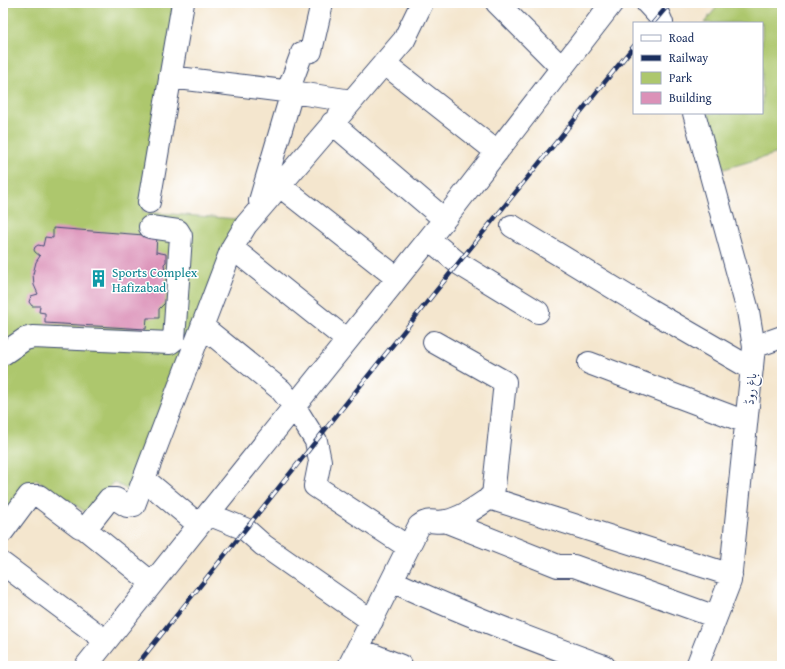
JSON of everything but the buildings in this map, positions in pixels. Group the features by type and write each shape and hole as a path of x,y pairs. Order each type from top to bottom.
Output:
{"street":[{"path":"149,202 183,3"},
{"path":"261,208 260,200 290,91 302,53 311,51 322,3"},
{"path":"84,528 87,527 109,499 116,499 128,506 134,505 232,248 246,225 404,40 422,3"},
{"path":"497,3 562,68"},
{"path":"86,666 429,239 612,3"},
{"path":"647,3 659,16 662,22"},
{"path":"384,63 497,152"},
{"path":"170,77 290,91 352,101"},
{"name":"باغ روڈ","path":"694,114 748,311 754,347 730,581 697,666"},
{"path":"332,123 444,219"},
{"path":"280,186 397,278"},
{"path":"512,226 650,310 752,369"},
{"path":"3,354 25,339 33,336 170,343 174,340 181,236 178,231 150,227"},
{"path":"429,239 458,263 538,312"},
{"path":"232,248 347,340"},
{"path":"202,326 281,390 294,406 316,441 320,461 315,486 408,547"},
{"path":"754,347 782,337"},
{"path":"434,342 505,382 493,496 465,514 445,522"},
{"path":"589,363 746,422"},
{"path":"144,479 204,520 245,529 263,545 372,621"},
{"path":"3,531 29,496 39,496 80,527 84,528 152,583"},
{"path":"489,498 731,575"},
{"path":"400,666 354,657 419,526 426,520 445,522 558,566 574,566 716,617"},
{"path":"3,564 106,640"},
{"path":"392,581 443,605 604,666"}],"green space":[{"path":"3,3 178,3 143,212 238,219 130,491 113,482 90,515 36,479 3,520"},
{"path":"720,3 782,3 782,152 724,169 706,114 763,114 763,22 705,22"}],"railway":[{"path":"654,22 670,3"},
{"path":"136,666 633,47"}],"place":[{"name":"Sports Complex Hafizabad","path":"99,279"}]}
